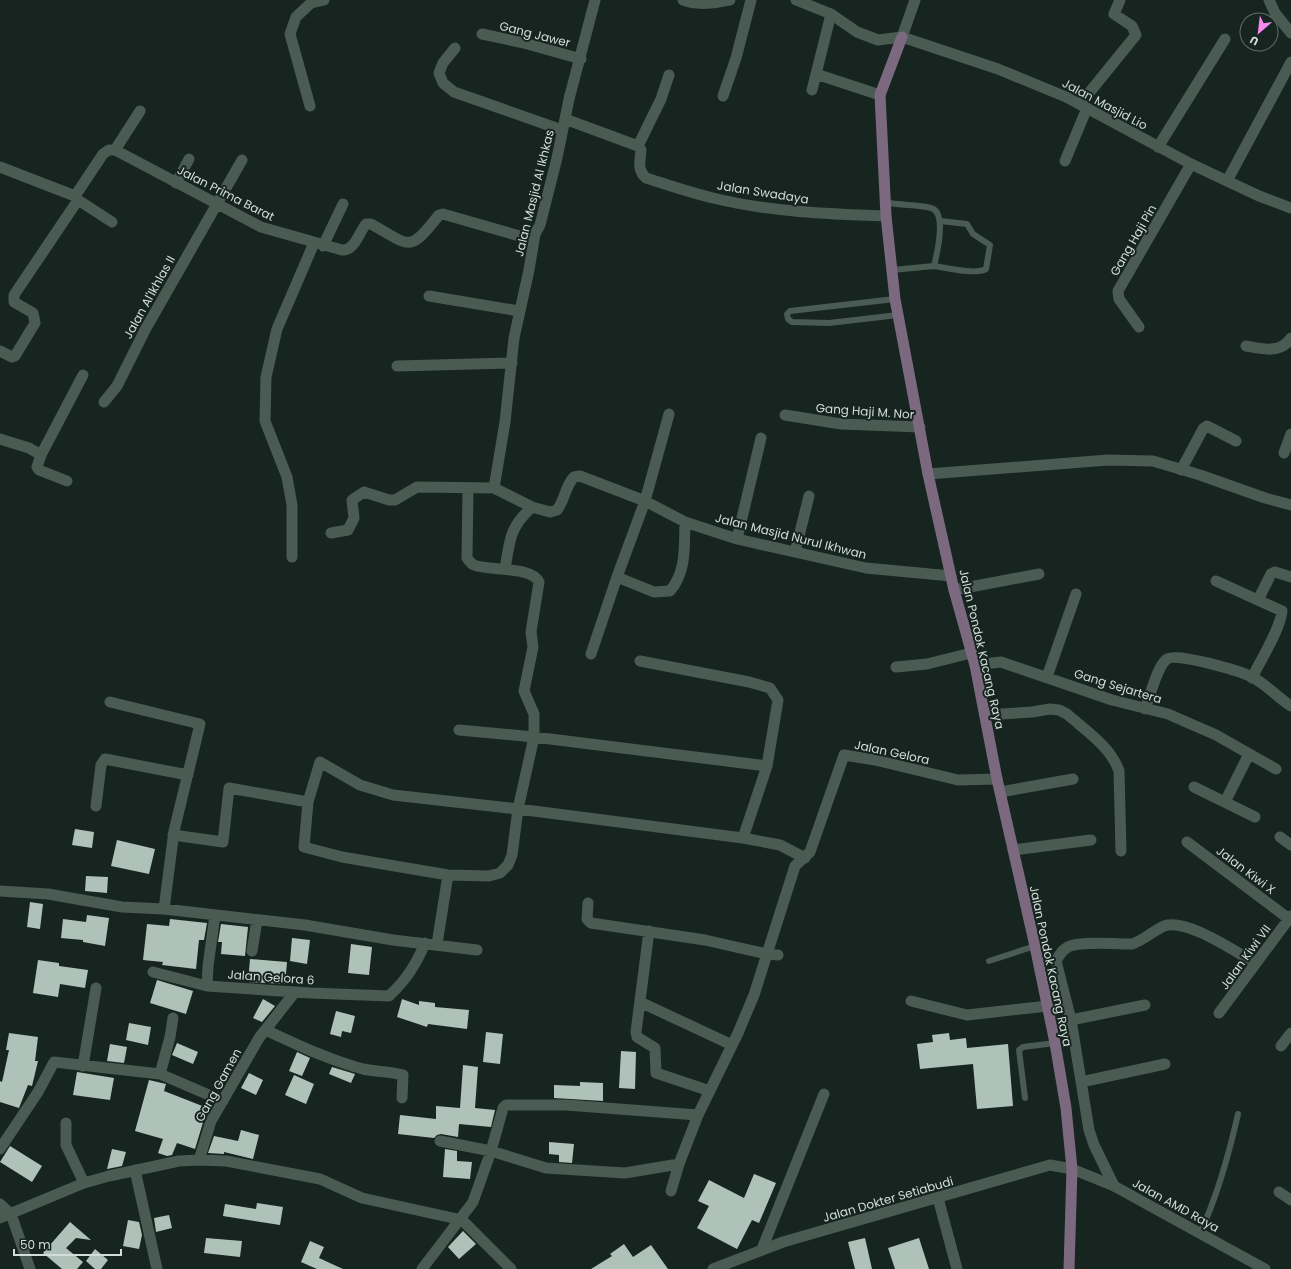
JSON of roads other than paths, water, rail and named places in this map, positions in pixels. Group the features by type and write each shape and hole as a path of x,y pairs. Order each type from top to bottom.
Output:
{"main road":[{"name":"Jalan Pondok Kacang Raya","path":"902,37 880,95 886,216 895,299 928,474 954,590 975,665 997,779 1035,946 1055,1043 1066,1108 1072,1169 1069,1269"}],"street":[{"path":"310,106 290,34 296,17 311,3 324,0"},
{"name":"Jalan Masjid Al Ikhkas","path":"494,488 505,422 519,312 529,270 535,234 540,225 581,59 586,30 595,0"},
{"path":"683,0 692,4 730,0"},
{"path":"723,96 736,58 751,0"},
{"path":"796,0 831,14 857,32 878,40 902,37 915,0"},
{"path":"1065,161 1083,106 1136,35 1132,26 1114,14 1120,0"},
{"path":"1269,0 1275,13 1291,33"},
{"path":"812,90 831,14"},
{"name":"Gang Jawer","path":"482,34 524,43 581,59"},
{"name":"Jalan Masjid Lio","path":"902,37 998,69 1083,106 1191,164 1291,208"},
{"path":"1158,147 1225,39"},
{"path":"455,48 444,62 439,73 443,83 454,92 638,146 661,99 669,75"},
{"path":"1227,181 1291,62"},
{"path":"816,74 880,95"},
{"path":"0,351 12,357 15,356 36,323 33,313 14,302 14,295 104,154 109,150 115,150 140,111"},
{"name":"Jalan Swadaya","path":"638,146 642,150 639,166 641,174 646,178 713,198 754,206 816,214 886,216"},
{"name":"Jalan Prima Barat","path":"115,150 261,228 318,245 346,250 352,247 366,224 371,224 410,244 422,237 439,215 443,214 523,236 535,234"},
{"path":"176,183 189,159"},
{"name":"Jalan Al'Ikhlas II","path":"104,402 117,386 145,330 216,203 242,160"},
{"name":"Gang Haji Pin","path":"1139,327 1119,298 1118,291 1191,164"},
{"path":"0,167 76,198 112,222"},
{"path":"292,557 292,505 288,477 265,421 266,377 277,329 318,245 343,204"},
{"path":"429,296 519,312"},
{"path":"1246,346 1261,349 1276,348 1288,342 1291,338"},
{"path":"396,366 512,363"},
{"path":"67,481 39,470 37,467 41,455 83,375"},
{"path":"591,654 617,577 646,501 669,414"},
{"name":"Gang Haji M. Nor","path":"785,415 841,424 920,427"},
{"path":"1181,470 1203,429 1207,426 1236,441"},
{"path":"1284,454 1291,434"},
{"path":"737,539 761,438"},
{"path":"0,439 29,448 41,455"},
{"path":"928,474 1108,460 1154,461 1200,475 1265,498 1291,505"},
{"name":"Jalan Masjid Nurul Ikhwan","path":"494,488 532,507 550,512 557,510 561,505 570,480 574,477 580,476 646,501 685,522 737,539 866,568 951,576"},
{"path":"331,532 348,530 354,518 352,500 364,492 389,500 395,500 417,487 494,488"},
{"path":"468,488 467,558 473,565 505,569 534,576 539,582 531,632 533,647 524,691 534,714 534,737 518,808 512,855 508,865 500,873 489,876 448,875 342,857 304,847 308,802 320,762 360,785 393,795 518,808 743,838 780,845 805,858 795,866 772,954 732,1045 698,1115 679,1164 671,1191"},
{"path":"795,552 809,496"},
{"path":"505,569 514,526 532,507"},
{"path":"617,577 654,592 670,591 677,584 684,564 685,522"},
{"path":"1258,600 1271,574 1275,572 1291,577"},
{"path":"954,590 1039,574"},
{"path":"1216,581 1282,611 1252,678"},
{"path":"1047,677 1076,594"},
{"path":"896,667 927,664 971,653"},
{"path":"1145,709 1162,664 1168,658 1178,656 1233,670 1252,678 1291,706"},
{"path":"640,661 749,682 770,688 778,700 767,766 743,838"},
{"name":"Gang Sejartera","path":"975,665 1001,662 1112,700 1168,714 1216,735 1276,769"},
{"path":"110,702 200,724 174,835 164,909"},
{"path":"985,715 1032,712 1050,708 1059,710 1067,714 1106,750 1115,760 1119,771 1121,851"},
{"path":"459,730 534,737 767,766"},
{"path":"1225,802 1249,754"},
{"name":"Jalan Gelora","path":"805,858 810,852 844,755 875,760 958,780 997,779"},
{"path":"96,806 101,765 105,758 188,775"},
{"path":"1000,792 1073,779"},
{"path":"1194,787 1256,817"},
{"path":"174,835 223,842 229,788 308,802"},
{"path":"1280,837 1291,845"},
{"path":"1013,850 1091,840"},
{"name":"Jalan Kiwi X","path":"1188,842 1290,917"},
{"path":"436,944 448,875"},
{"path":"0,891 48,894 122,907 164,909 305,925 477,950"},
{"path":"588,903 587,919 591,923 649,930 772,954"},
{"path":"207,986 208,966 215,915"},
{"name":"Jalan Kiwi VII","path":"1219,1013 1290,917"},
{"path":"252,950 257,920"},
{"path":"1114,1186 1092,1137 1071,1020 1056,961 1060,953 1068,946 1088,944 1132,944 1139,942 1165,926 1176,925 1192,928 1256,964"},
{"path":"649,930 636,1032 640,1041 655,1048 656,1073 710,1090"},
{"name":"Jalan Gelora 6","path":"154,972 207,986 389,996 401,985 417,963 424,943"},
{"path":"84,1066 96,988"},
{"name":"Gang Gamen","path":"199,1160 211,1122 259,1038 295,992"},
{"path":"911,1001 967,1015 1048,1006"},
{"path":"640,1002 732,1045"},
{"path":"1071,1020 1145,1005"},
{"path":"160,1074 170,1037 172,1018"},
{"path":"269,1026 268,1031 330,1058 363,1069 394,1072 403,1076 402,1098"},
{"path":"1281,1046 1291,1033"},
{"path":"0,1149 38,1092 54,1062 136,1070 160,1074 224,1101"},
{"path":"1081,1082 1165,1064"},
{"path":"762,1249 824,1094"},
{"path":"422,1269 462,1220 473,1202 491,1151 503,1108 508,1104 566,1105 698,1115"},
{"path":"66,1123 66,1145 84,1184"},
{"path":"440,1141 491,1151 546,1168 625,1173 679,1164"},
{"path":"0,1218 84,1184 135,1170 179,1161 226,1161 320,1179 362,1198 462,1220 511,1269"},
{"name":"Jalan Dokter Setiabudi","path":"713,1269 762,1249 1050,1165 1072,1169"},
{"name":"Jalan AMD Raya","path":"1072,1169 1114,1186 1266,1269"},
{"path":"135,1170 157,1269"},
{"path":"1279,1192 1291,1200"},
{"path":"938,1198 957,1269"},
{"path":"0,1204 11,1214 30,1269"}],"lane":[{"path":"885,202 932,208 938,214 940,221 938,248 934,266"},
{"path":"892,270 934,266 982,272 986,269 990,245 973,234 967,224 940,221"},
{"path":"895,299 790,311 787,314 788,319 792,322 829,323 898,315"},
{"path":"989,961 1035,946"},
{"path":"1025,1098 1019,1050 1023,1047 1055,1043"},
{"path":"1200,1233 1208,1216 1227,1158 1238,1114"}]}
